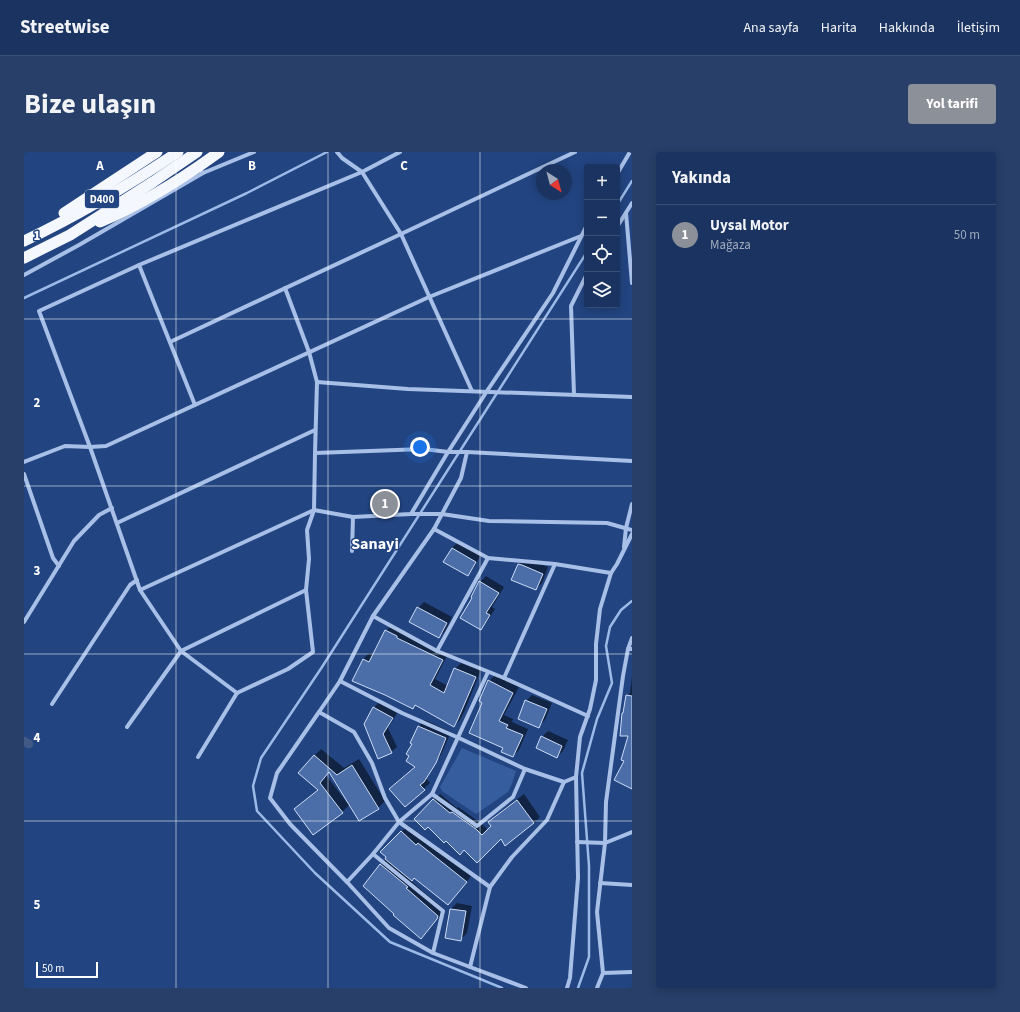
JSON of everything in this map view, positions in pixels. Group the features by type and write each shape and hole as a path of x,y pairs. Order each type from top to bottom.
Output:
{"highway":[{"path":"35,236 74,206 157,152"},
{"name":"D400","path":"24,241 152,170 178,152"},
{"name":"D400","path":"24,258 70,235 197,152"},
{"path":"70,235 115,216 200,170 220,152"}],"street":[{"path":"24,275 79,245 200,170 254,152"},
{"path":"337,152 342,158 362,172 400,234 472,391"},
{"path":"237,693 181,650 140,590 90,447 39,311 139,265 362,172 400,152"},
{"path":"170,342 575,152"},
{"path":"620,169 630,152"},
{"path":"620,222 632,203"},
{"path":"626,212 632,283"},
{"path":"412,514 449,452 553,293 584,230"},
{"path":"24,462 65,446 106,446 429,297 581,236"},
{"path":"139,265 195,405"},
{"path":"574,395 572,306 584,280"},
{"path":"198,757 237,693 288,669 313,652 306,590 309,559 307,530 314,510 317,382 309,352 285,288"},
{"path":"317,382 408,389 632,397"},
{"path":"117,523 316,430"},
{"path":"315,453 424,449 449,452 632,461"},
{"path":"467,452 461,478 434,529 373,616 340,681 278,773 270,798 290,824 347,882 389,928 433,953 526,988"},
{"path":"24,474 53,558 59,566"},
{"path":"623,552 626,528 632,504"},
{"path":"24,622 74,541 99,515 112,508"},
{"path":"140,590 314,510 353,516 441,514 489,521 607,523 632,530"},
{"path":"352,551 353,516"},
{"path":"434,529 488,558 555,564 610,573"},
{"path":"567,988 570,978 578,878 576,777 580,737 588,716 596,680 596,644 600,609 610,573 617,564 632,534"},
{"path":"437,651 488,558"},
{"path":"504,678 555,564"},
{"path":"52,704 130,585 137,580"},
{"path":"127,727 181,650 306,590"},
{"path":"373,616 437,651 504,678 588,716"},
{"path":"597,988 603,973 597,912 605,843 606,802 623,676 632,638"},
{"path":"347,882 373,854 399,822 432,794 488,672"},
{"path":"340,681 402,713 525,768 564,782 576,777"},
{"path":"319,712 354,732 372,763 385,798 399,822 490,887"},
{"path":"432,794 477,826 513,797 525,768"},
{"path":"470,967 490,887 512,857 547,820 564,782"},
{"path":"578,842 605,843 632,832"},
{"path":"373,854 444,911 433,953"},
{"path":"600,882 632,885"},
{"path":"603,973 632,972"}],"shaded area":[{"path":"462,748 516,771 508,792 476,814 442,791 440,787"}],"building":[{"path":"452,548 476,562 468,576 443,562"},
{"path":"518,564 543,574 536,590 511,580"},
{"path":"479,581 499,593 486,613 490,615 481,630 460,618 472,598 471,597"},
{"path":"417,607 447,623 439,638 409,622"},
{"path":"385,630 397,636 397,638 443,660 430,685 444,693 454,668 476,677 454,727 415,705 413,709 352,681 363,659 369,662"},
{"path":"488,680 513,693 499,721 508,725 506,728 523,735 513,757 501,752 503,748 469,733 482,703 479,701"},
{"path":"626,695 632,696 632,789 614,780 624,761 621,760 628,736 620,736 622,713"},
{"path":"525,700 547,709 539,728 518,719"},
{"path":"373,707 393,718 383,734 392,753 378,759 364,724"},
{"path":"418,726 446,738 436,763 424,782 420,785 425,790 405,807 389,789 415,767 406,761 409,756 406,754 412,744 410,743"},
{"path":"541,736 562,746 557,758 536,748"},
{"path":"314,755 337,775 352,765 379,809 359,821 329,772 320,783 343,813 313,835 294,809 318,790 298,773"},
{"path":"433,799 450,813 452,812 476,829 482,835 491,826 488,822 517,800 534,823 505,846 501,839 477,863 464,850 460,855 446,841 444,843 428,827 425,830 414,819"},
{"path":"401,831 416,845 418,843 467,882 448,905 414,878 412,881 385,859 386,857 380,852"},
{"path":"380,864 408,887 406,888 438,916 421,939 363,886"},
{"path":"450,909 466,911 461,941 445,938"}],"waterway":[{"path":"24,298 247,193 327,152"},
{"path":"620,200 632,181"},
{"path":"502,988 390,942 315,873 257,811 253,786 261,758 322,667 584,257"},
{"path":"578,988 589,957 589,866 582,773 597,719 612,683 606,646 610,627 621,610 632,601"},
{"path":"24,741 29,744"}],"place":[{"name":"Uysal Motor","path":"385,504"}],"district":[{"name":"Sanayi","path":"375,543"}]}
